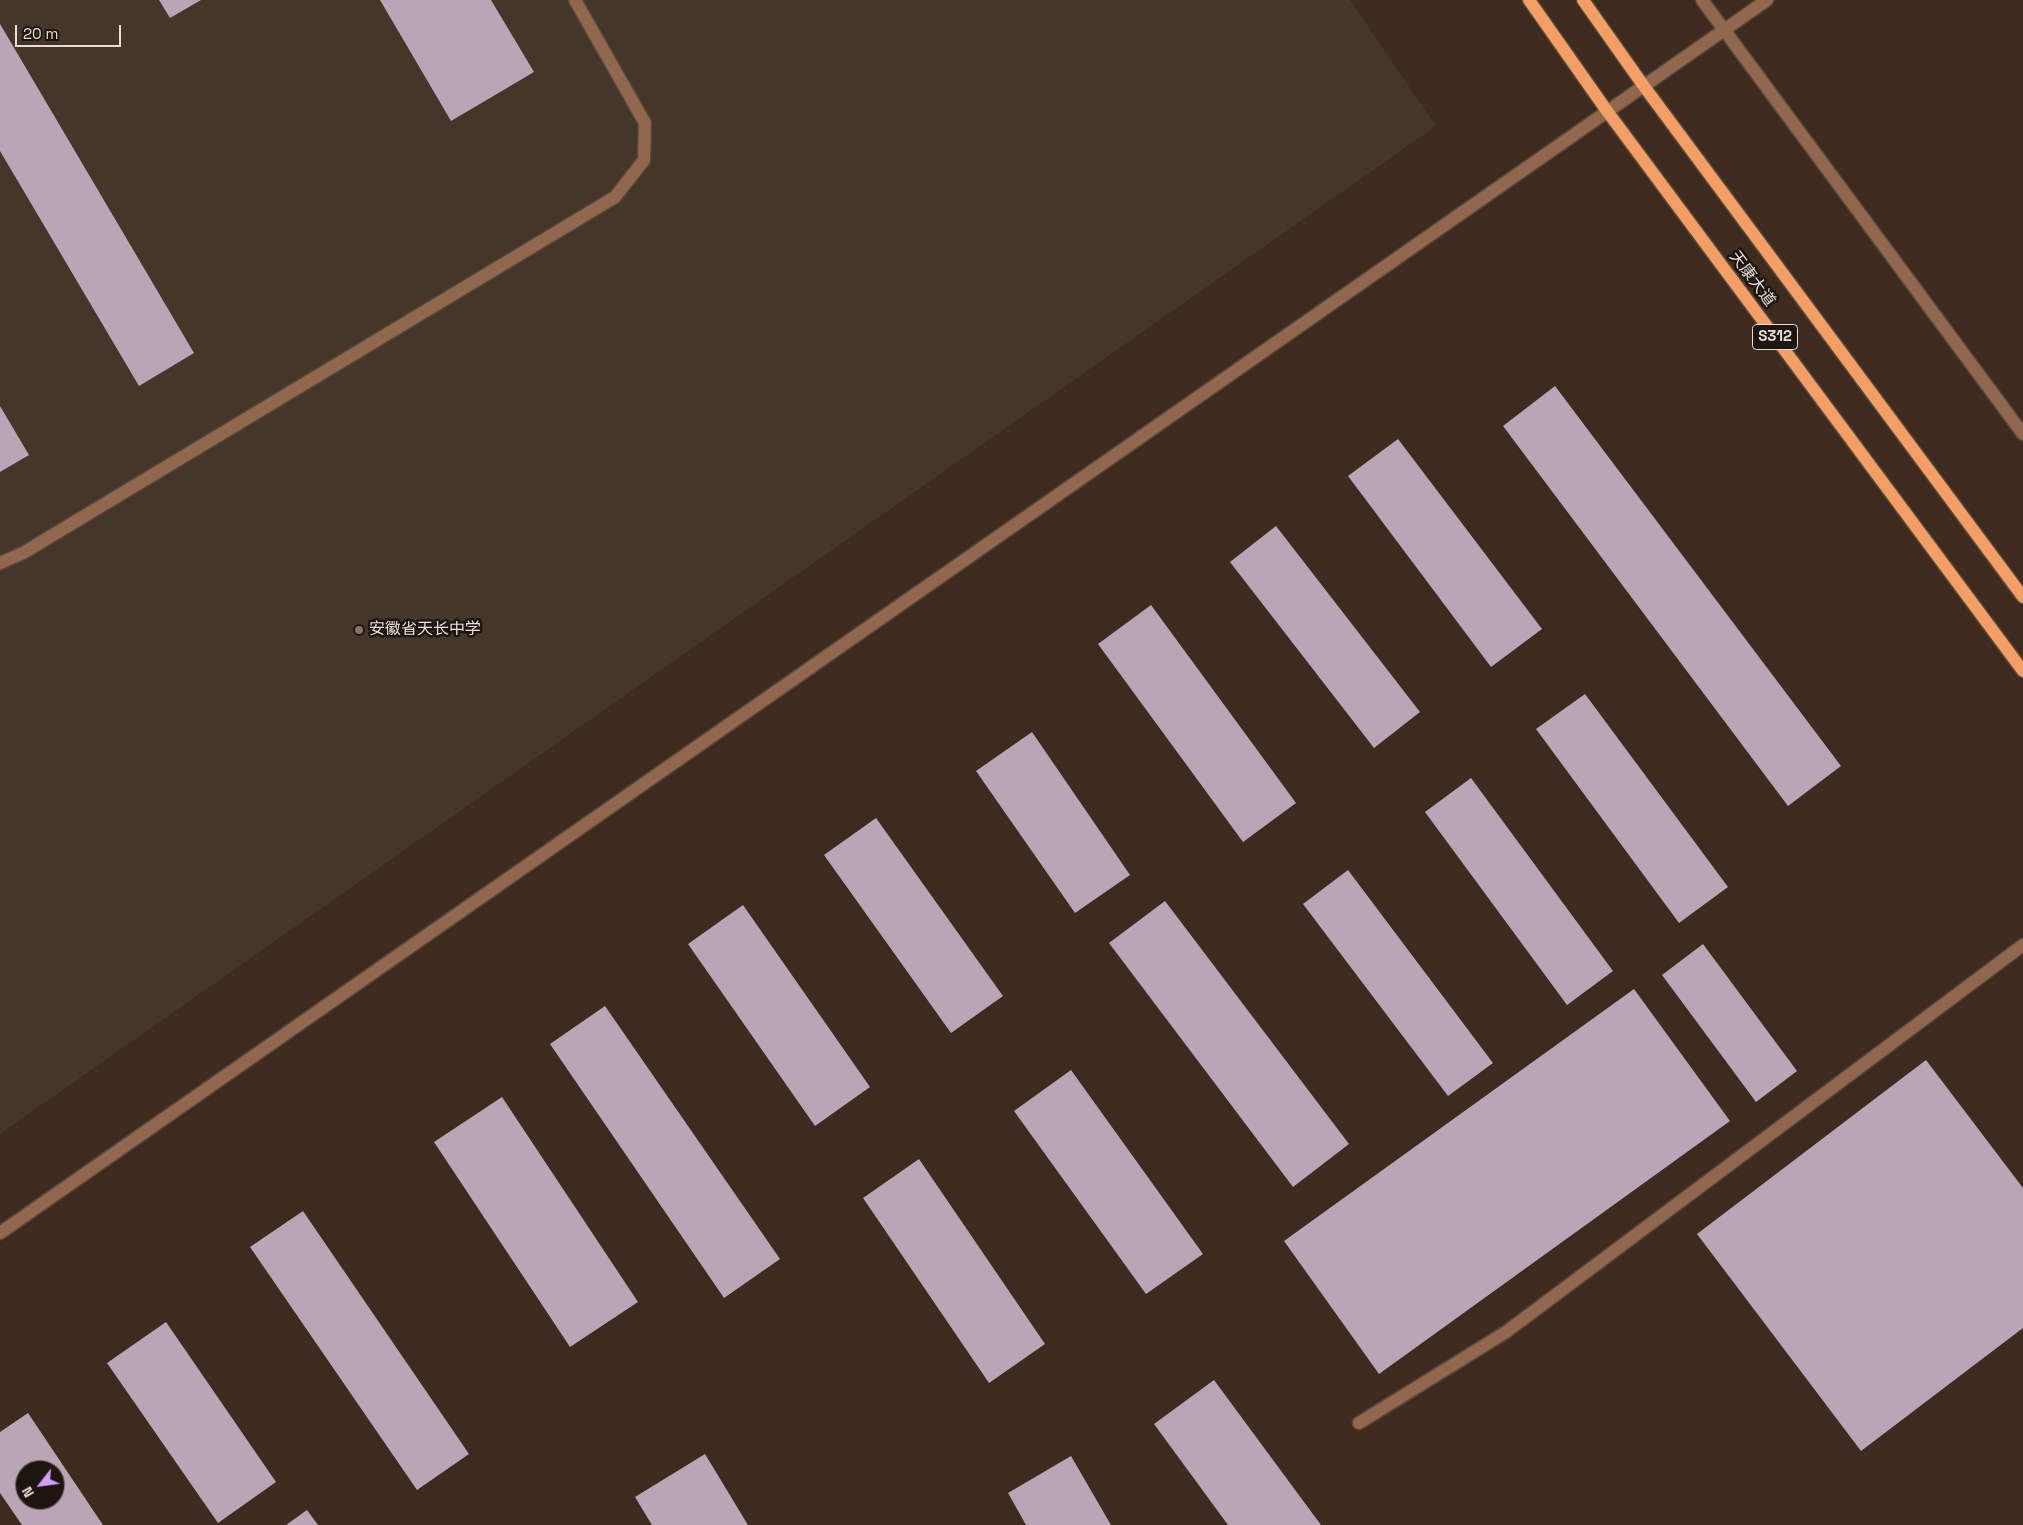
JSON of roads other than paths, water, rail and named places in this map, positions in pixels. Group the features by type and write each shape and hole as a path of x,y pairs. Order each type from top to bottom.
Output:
{"main road":[{"name":"天康大道","path":"1529,0 1607,111 2023,671"},
{"name":"天康大道","path":"1583,0 1643,85 2023,598"}],"street":[{"path":"0,563 23,553 616,197 644,160 645,123 575,0"},
{"path":"1702,0 2023,434"},
{"path":"0,1234 1767,0"},
{"path":"1359,1423 1506,1332 2023,945"}],"place":[{"name":"安徽省天长中学","path":"359,630"}]}
